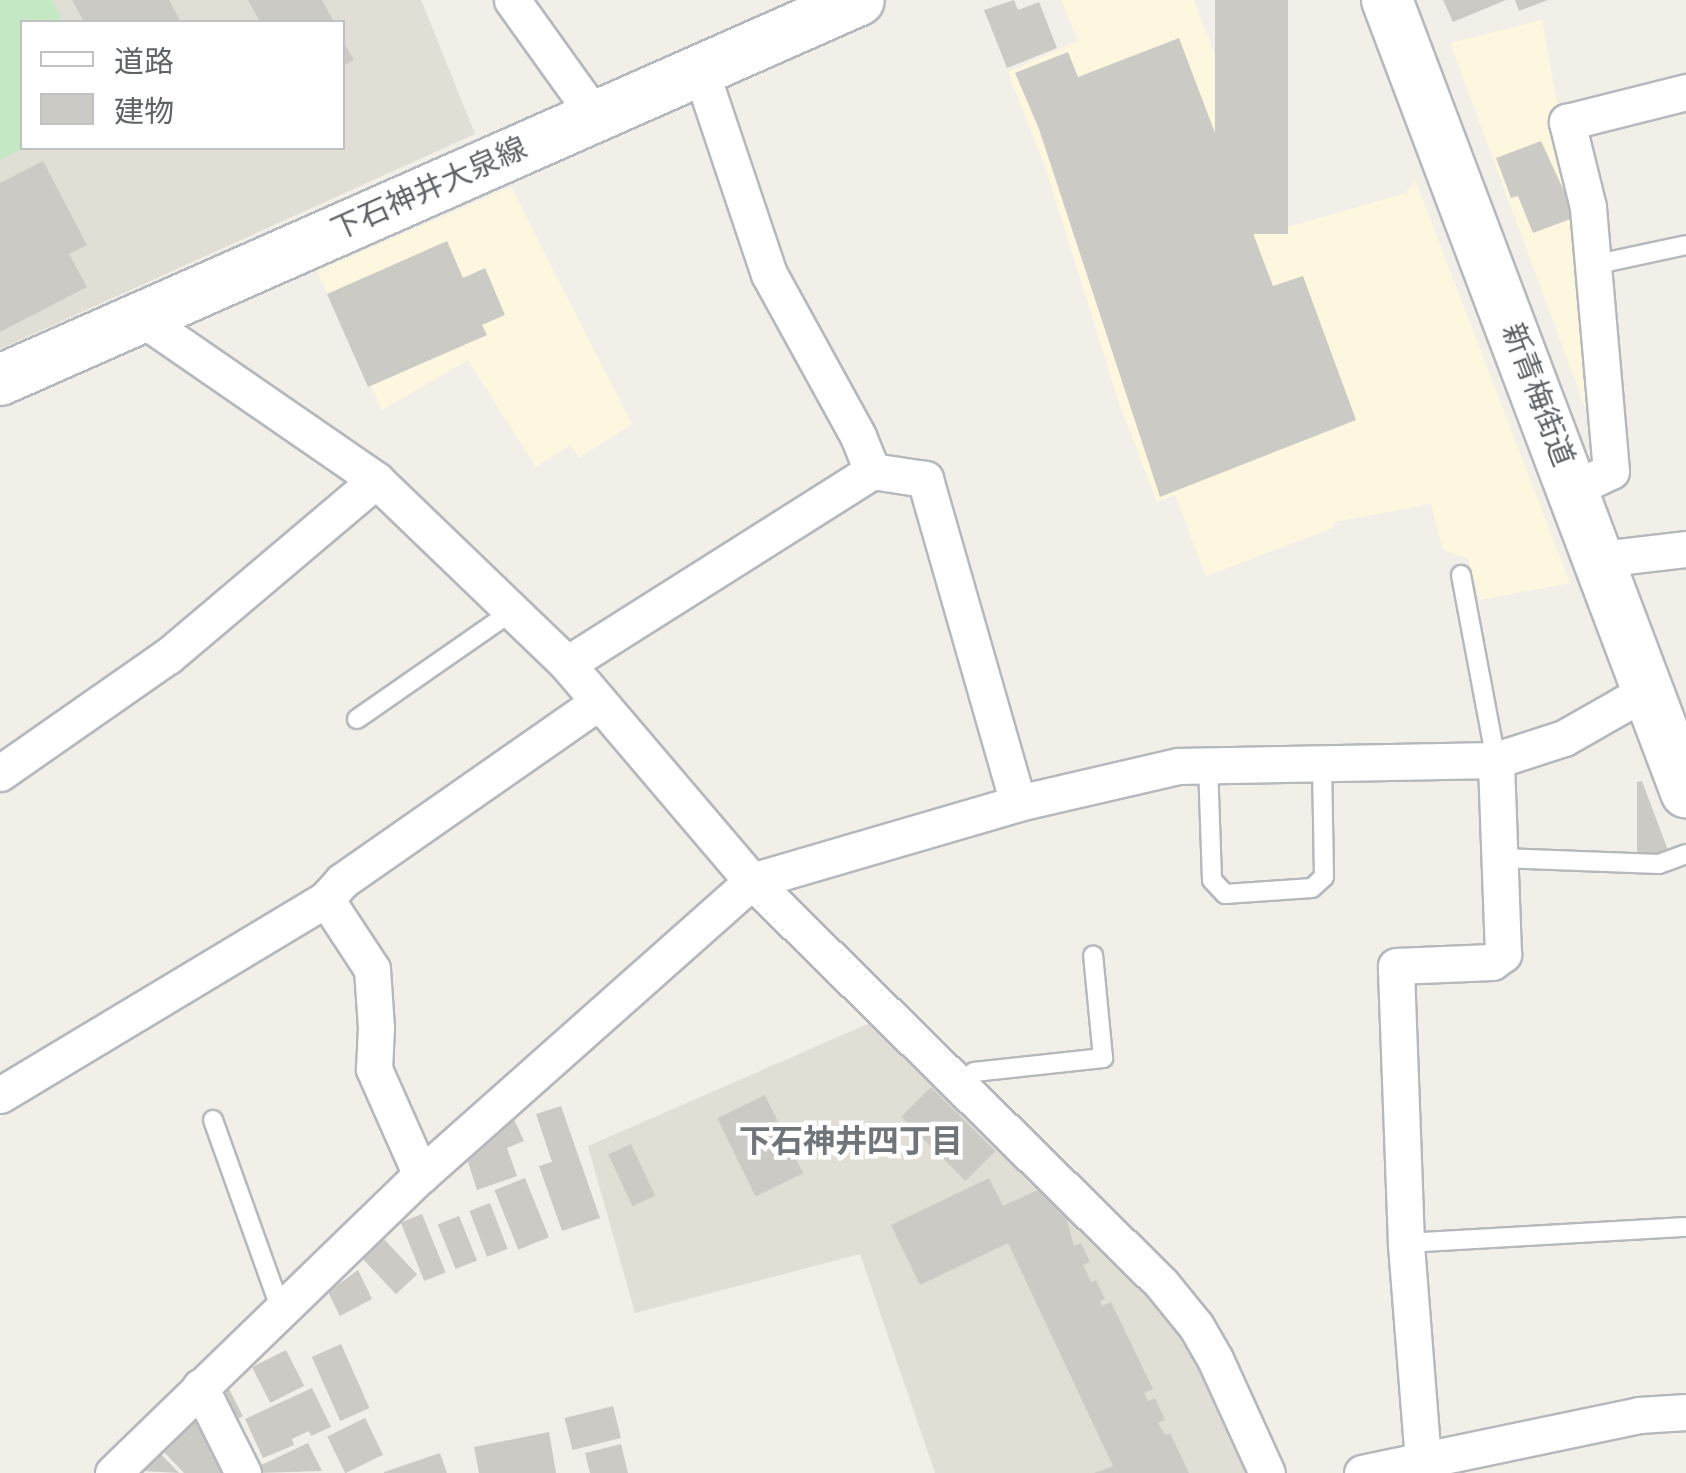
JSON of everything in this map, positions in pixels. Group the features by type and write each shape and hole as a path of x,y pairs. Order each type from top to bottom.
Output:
{"main road":[{"name":"下石神井大泉線","path":"0,380 859,0"},
{"name":"新青梅街道","path":"1387,0 1686,792"}],"street":[{"path":"517,1 595,116"},
{"path":"700,69 768,274 858,436 872,470"},
{"path":"1573,489 1611,471 1588,207 1567,122 1686,92"},
{"path":"140,317 376,480 567,664 752,881 1161,1283 1196,1326 1267,1473"},
{"path":"567,664 872,470 925,480 1018,803"},
{"path":"0,773 168,656 376,480"},
{"path":"1600,560 1686,548"},
{"path":"113,1473 421,1175 752,881 1018,803 1178,766 1496,760 1564,738 1648,690"},
{"path":"0,1095 326,898 342,881 599,702"},
{"path":"1418,1468 1396,966 1492,962 1503,954 1496,760"},
{"path":"326,898 372,970 374,1069 421,1175"},
{"path":"200,1387 243,1473"},
{"path":"1362,1473 1418,1468 1639,1415 1686,1412"}],"lane":[{"path":"1593,265 1686,245"},
{"path":"1461,574 1496,760"},
{"path":"357,718 514,610"},
{"path":"1208,766 1212,880 1225,894 1312,888 1324,877 1322,763"},
{"path":"1501,858 1660,864 1686,854"},
{"path":"958,1085 974,1072 1102,1058 1094,955"},
{"path":"213,1120 281,1310"},
{"path":"1406,1243 1686,1227"}],"shaded area":[{"path":"0,0 421,0 475,134 0,349"},
{"path":"1061,0 1194,0 1281,229 1406,193 1415,179 1570,583 1480,600 1468,559 1443,550 1431,504 1334,522 1333,528 1206,576 1175,495 1157,502 1120,406 1045,167 1008,72 1078,41"},
{"path":"1542,20 1576,208 1599,445 1450,43"},
{"path":"511,187 632,424 579,458 571,445 536,467 468,360 382,410 317,271"},
{"path":"879,1019 1191,1339 1253,1473 935,1473 860,1254 635,1313 588,1146"}],"green space":[{"path":"0,0 52,0 62,20 20,20 20,150 0,160"}],"building":[{"path":"72,0 169,0 180,20 83,20"},
{"path":"248,0 322,0 333,20 259,20"},
{"path":"1014,0 1018,10 1039,2 1057,48 1007,68 984,10"},
{"path":"1215,0 1288,0 1288,234 1215,234"},
{"path":"1443,0 1506,0 1453,22"},
{"path":"1515,0 1548,0 1519,11"},
{"path":"1179,38 1273,286 1303,276 1356,420 1160,497 1039,129 1015,73 1068,52 1078,77"},
{"path":"345,44 354,60 345,64"},
{"path":"1541,141 1576,217 1533,233 1518,196 1511,198 1496,158"},
{"path":"43,161 87,245 69,254 87,287 0,332 0,183"},
{"path":"447,241 463,278 485,268 505,315 482,325 487,335 368,387 327,294"},
{"path":"1642,781 1669,853 1637,855 1637,782"},
{"path":"931,1087 995,1151 966,1181 901,1117"},
{"path":"765,1095 803,1173 756,1196 717,1118"},
{"path":"561,1106 600,1218 562,1231 539,1166 552,1162 536,1114"},
{"path":"512,1115 524,1141 507,1148 517,1176 477,1190 468,1162"},
{"path":"631,1144 655,1196 632,1206 608,1155"},
{"path":"525,1178 549,1237 518,1250 494,1190"},
{"path":"989,1178 1003,1206 1046,1186 1059,1213 1064,1210 1074,1246 1081,1243 1090,1262 1083,1265 1105,1299 1100,1301 1102,1306 1111,1302 1153,1389 1144,1393 1148,1401 1155,1398 1165,1420 1158,1423 1165,1435 1170,1433 1189,1473 1094,1473 1113,1466 1008,1243 920,1285 891,1225"},
{"path":"490,1203 508,1249 487,1257 469,1211"},
{"path":"422,1214 446,1272 424,1281 401,1223"},
{"path":"459,1216 477,1261 456,1269 438,1225"},
{"path":"383,1238 417,1275 396,1294 362,1258"},
{"path":"358,1270 372,1299 340,1316 328,1292"},
{"path":"341,1344 369,1408 340,1421 312,1357"},
{"path":"286,1350 304,1386 270,1403 252,1367"},
{"path":"227,1385 243,1416 229,1423 213,1392"},
{"path":"312,1388 331,1427 311,1436 309,1431 292,1439 294,1445 263,1458 245,1419"},
{"path":"613,1406 621,1438 572,1450 564,1418"},
{"path":"365,1418 383,1455 345,1473 327,1436"},
{"path":"194,1421 218,1446 210,1453 230,1473 184,1473 163,1451"},
{"path":"549,1432 556,1473 479,1473 474,1447"},
{"path":"308,1443 322,1471 258,1473 255,1468"},
{"path":"621,1444 628,1473 590,1473 585,1453"},
{"path":"440,1453 447,1473 384,1473 384,1472"},
{"path":"161,1454 179,1473 143,1471"}],"district":[{"name":"下石神井四丁目","path":"851,1141"}]}
